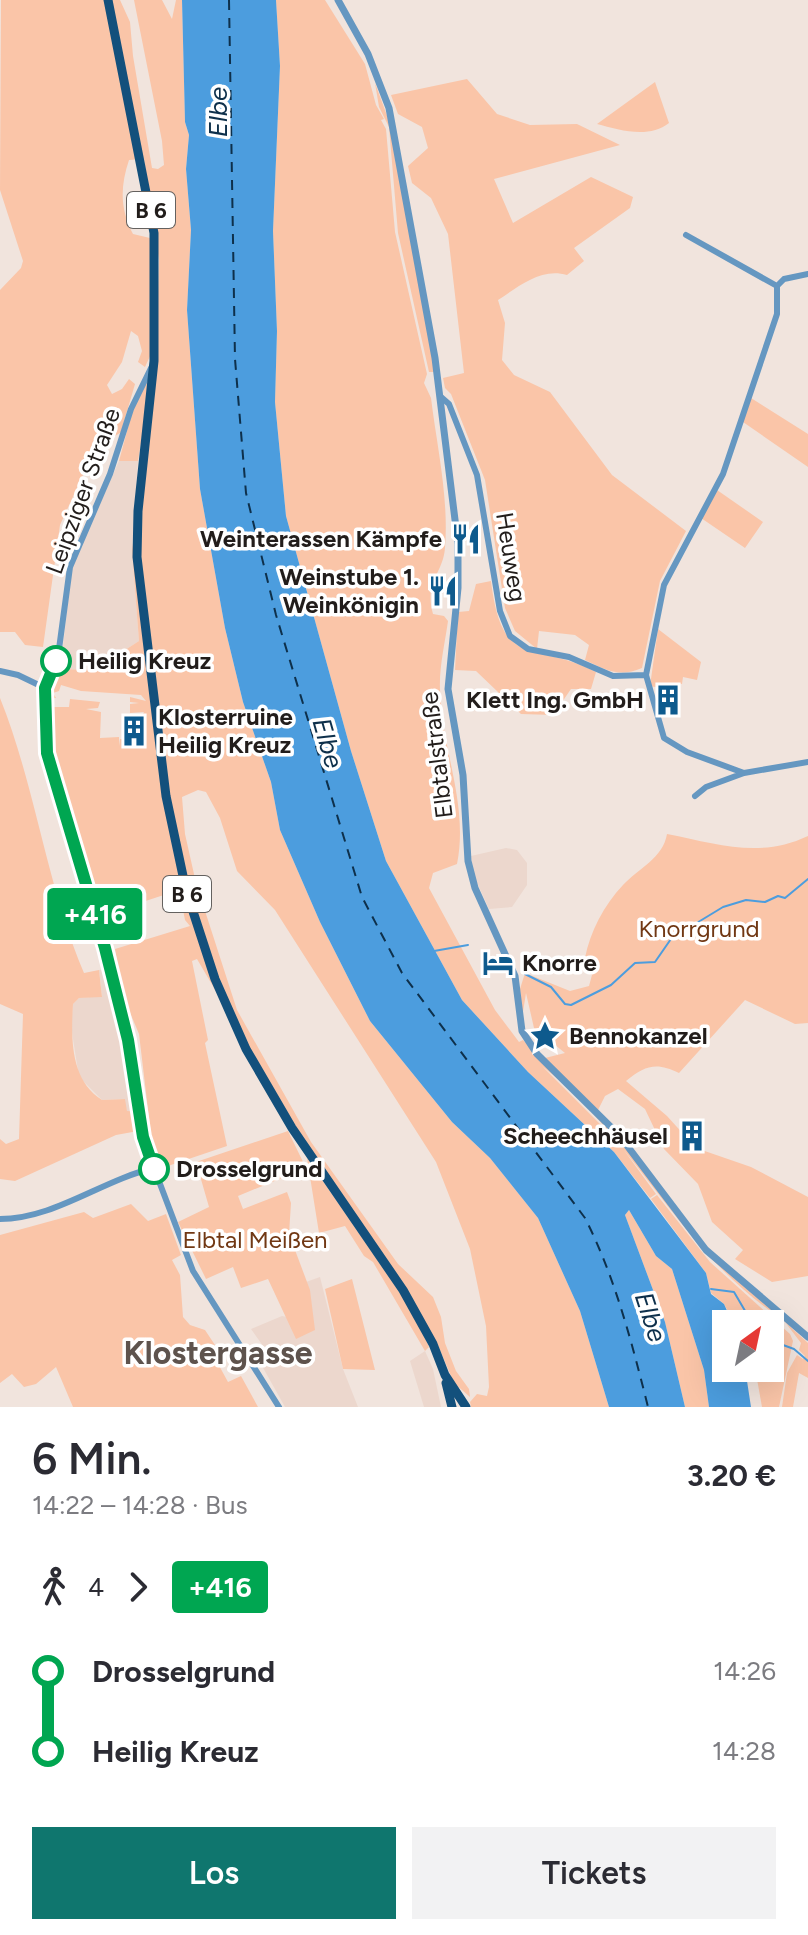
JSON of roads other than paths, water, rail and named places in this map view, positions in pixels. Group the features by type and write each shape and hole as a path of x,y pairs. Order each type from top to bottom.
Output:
{"main road":[{"name":"B 6","path":"108,0 152,221 156,276 154,361 137,557 171,828 202,947 246,1049 284,1115 403,1290 433,1344 445,1375 452,1407"},
{"path":"445,1375 466,1407"}],"street":[{"name":"Elbtalstraße","path":"338,0 368,54 389,108 437,372 458,560 448,689 464,779 468,861 475,888 515,976 523,1036 537,1054 619,1135 706,1250 808,1337"},
{"path":"686,235 777,286"},
{"path":"744,773 687,752 664,738 646,675 664,585 723,474 777,314 777,286 784,279 808,274"},
{"name":"Leipziger Straße","path":"154,361 134,401 110,474 70,567 59,649 45,688 47,753 105,948 128,1040 143,1137 193,1271 279,1407"},
{"name":"Leipziger Straße","path":"134,401 139,396 151,397"},
{"name":"Heuweg","path":"441,397 449,404 477,475 500,611 510,636 528,649 569,657 613,676 646,675"},
{"path":"0,671 18,675 45,688"},
{"path":"695,796 706,787 744,773 808,762"},
{"path":"0,1219 17,1218 75,1199 134,1172 154,1168"}],"water":[{"name":"Elbe","path":"182,0 276,0 280,66 273,231 277,331 275,402 286,516 351,751 386,861 462,1000 528,1072 614,1152 706,1273 711,1294 727,1310 712,1310 712,1382 747,1382 751,1407 709,1407 704,1370 672,1269 656,1256 629,1210 625,1215 665,1322 685,1407 609,1407 580,1311 538,1218 490,1158 452,1122 370,1021 320,922 280,830 271,782 243,702 225,628 200,489 187,310 191,230 186,169 189,135 185,122"}],"waterway":[{"path":"525,974 551,987 565,1004 571,1005 611,985 635,963 655,962 673,936 687,924 695,924 723,907 746,900 765,902 778,896 785,898 808,879"},
{"path":"434,951 468,945"},
{"path":"711,1289 734,1292 745,1310"},
{"path":"784,1345 794,1349 808,1361"}],"place":[{"name":"Weinterassen Kämpfe","path":"466,539"},
{"name":"Weinstube 1. Weinkönigin","path":"443,591"},
{"name":"Heilig Kreuz","path":"56,661"},
{"name":"Klett Ing. GmbH","path":"668,700"},
{"name":"Klosterruine Heilig Kreuz","path":"134,731"},
{"name":"Knorre","path":"498,963"},
{"name":"Bennokanzel","path":"545,1036"},
{"name":"Scheechhäusel","path":"692,1136"},
{"name":"Drosselgrund","path":"154,1169"}],"district":[{"name":"Klostergasse","path":"218,1353"}],"park label":[{"name":"Knorrgrund","path":"699,929"},
{"name":"Elbtal Meißen","path":"255,1240"}]}
